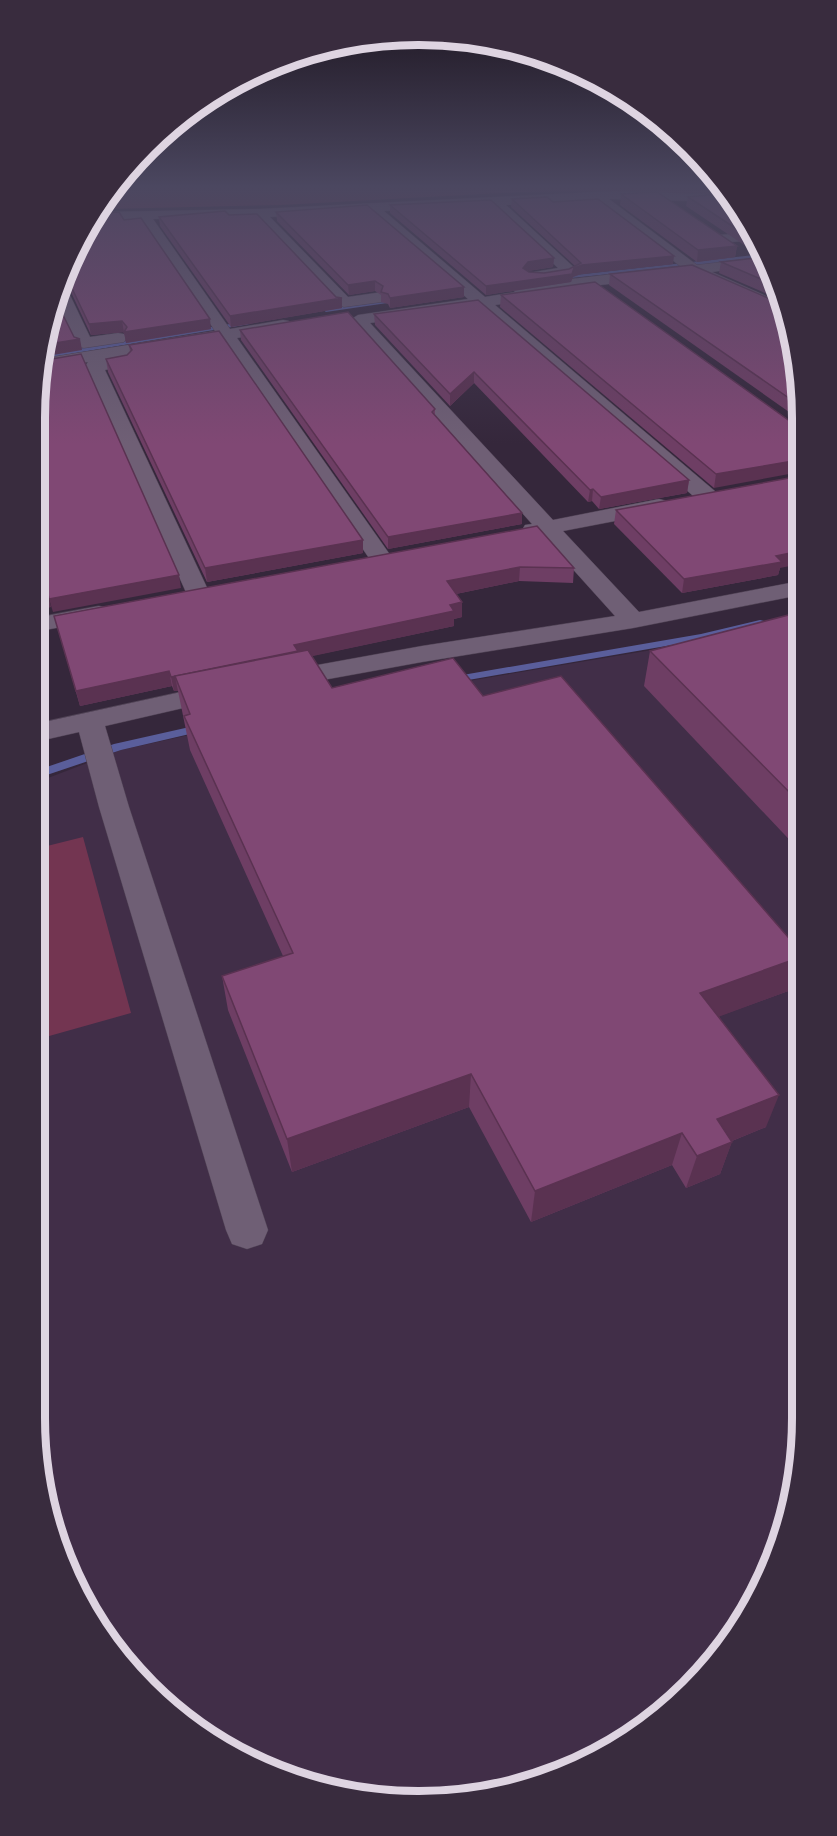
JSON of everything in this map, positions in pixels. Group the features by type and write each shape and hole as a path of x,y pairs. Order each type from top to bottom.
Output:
{"street":[{"path":"183,273 381,559"},
{"path":"316,273 344,302 409,293"},
{"path":"451,273 708,497"},
{"path":"510,279 557,273"},
{"path":"340,315 475,292 627,273"},
{"path":"705,273 773,303"},
{"path":"441,289 475,292 597,286 616,300"},
{"path":"475,292 358,320 550,527 633,621"},
{"path":"64,300 84,343 224,333"},
{"path":"49,363 294,323"},
{"path":"198,594 94,366 224,333"},
{"path":"516,534 731,493"},
{"path":"45,735 96,742 246,686 422,654 633,621 792,590"},
{"path":"45,623 116,609"},
{"path":"96,742 247,1230"}],"shaded area":[{"path":"792,621 792,1418 785,1490 764,1560 729,1625 683,1682 626,1728 561,1763 491,1784 418,1791 346,1784 276,1763 232,1741 191,1714 154,1682 122,1645 95,1604 73,1560 52,1490 45,1418 45,779 121,750 326,705 705,641"},
{"path":"83,837 131,1013 45,1037 45,846"}],"building":[{"path":"75,273 178,273 210,319 124,332 127,327 122,321 89,324 70,284"},
{"path":"199,273 313,273 336,297 342,298 230,316"},
{"path":"336,273 447,273 464,287 390,298 388,294 381,292 383,286 375,281 348,285"},
{"path":"470,273 539,273 572,273 486,286"},
{"path":"710,273 773,300 785,346 791,400 610,274"},
{"path":"746,273 762,273 766,281"},
{"path":"595,282 792,423 792,461 716,474 501,295"},
{"path":"478,300 689,480 601,497 593,489 590,490 474,372 450,394 374,314"},
{"path":"61,311 74,337 80,339 53,343"},
{"path":"348,312 435,409 432,412 522,513 388,537 240,330"},
{"path":"219,331 363,540 205,568 106,359 127,355 132,350 129,345"},
{"path":"81,354 179,575 49,599 48,594 45,595 45,418 50,359"},
{"path":"792,477 792,553 776,556 782,562 684,579 616,510"},
{"path":"537,526 574,568 520,567 447,581 462,602 450,605 454,611 294,645 298,651 171,677 169,671 76,691 54,616"},
{"path":"792,614 792,795 650,651"},
{"path":"308,650 332,688 453,658 483,696 561,676 792,942 792,960 700,993 779,1095 717,1119 732,1142 697,1156 682,1133 535,1191 471,1074 287,1139 222,976 293,953 184,716 190,714 175,676"}],"waterway":[{"path":"561,277 603,273"},
{"path":"326,310 399,300"},
{"path":"50,355 248,323"},
{"path":"451,680 701,637 760,623"},
{"path":"45,772 118,747 203,728"}]}
